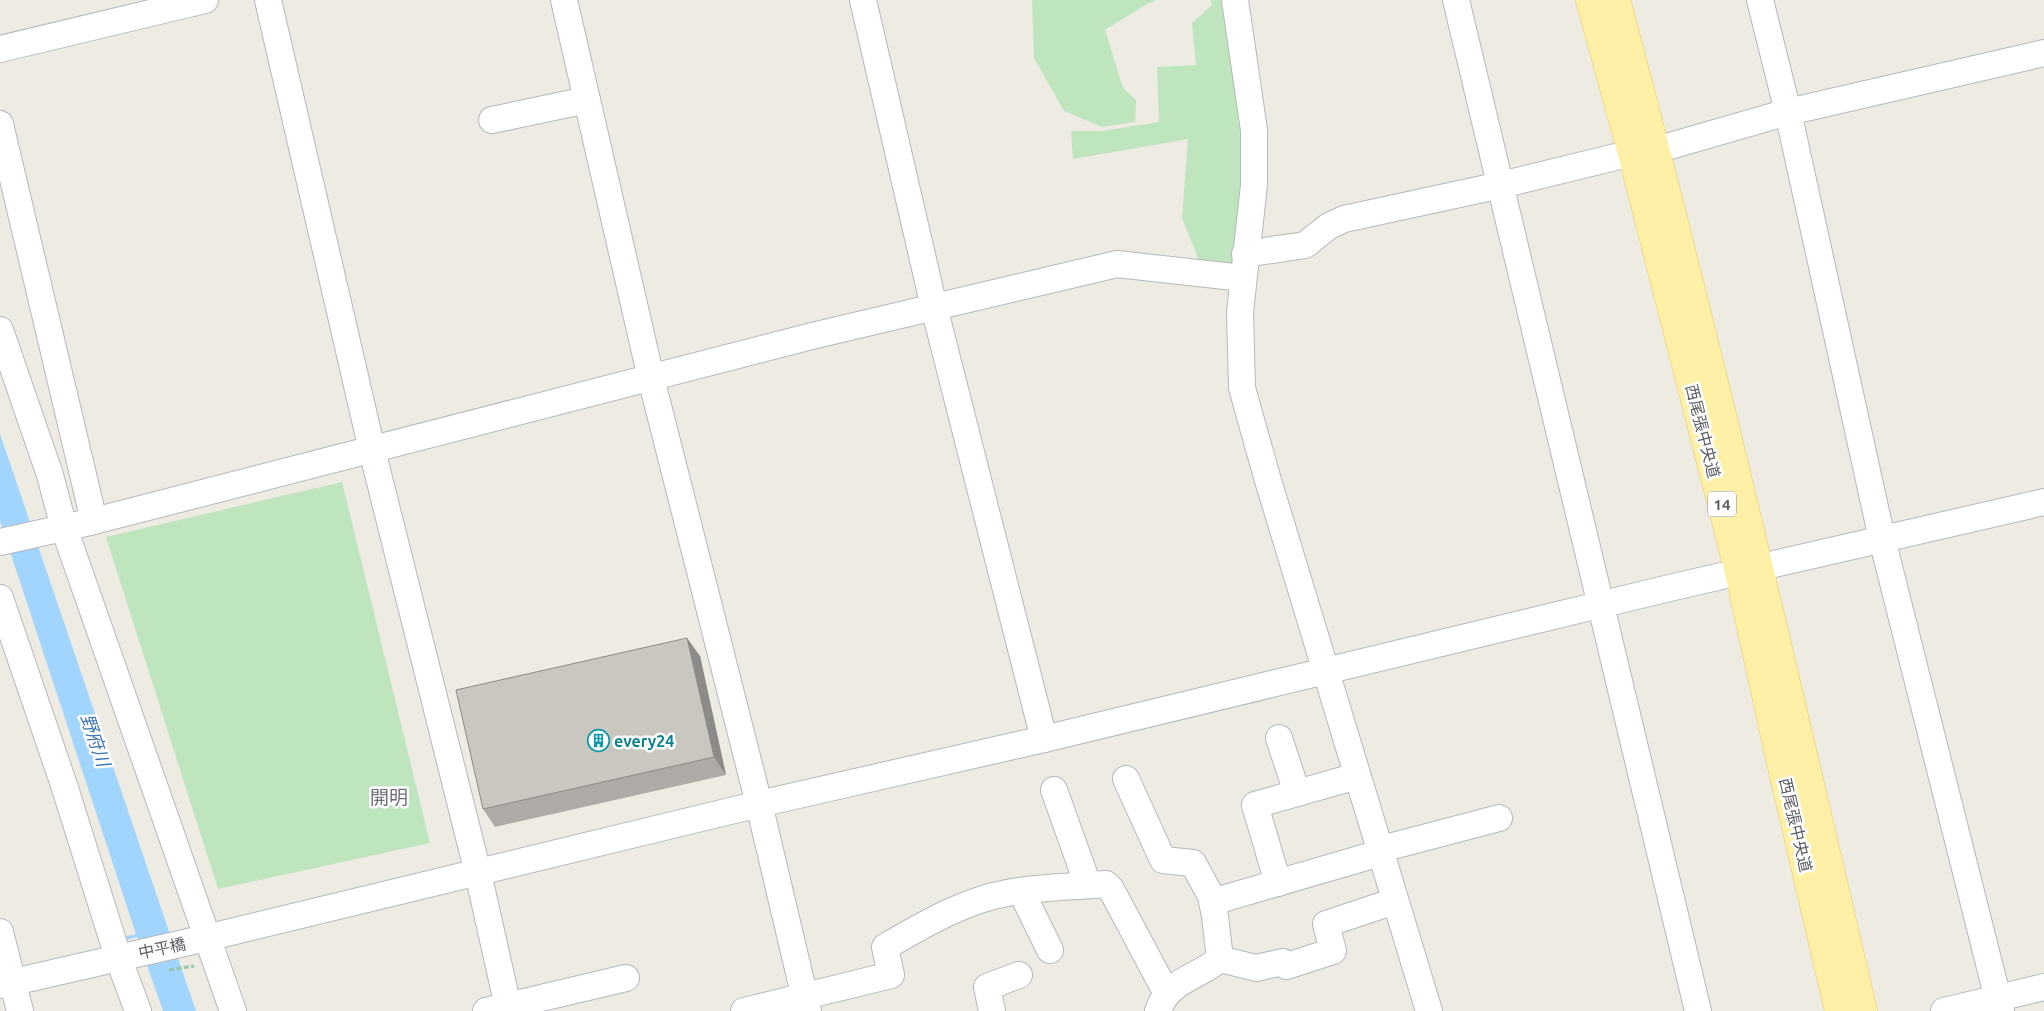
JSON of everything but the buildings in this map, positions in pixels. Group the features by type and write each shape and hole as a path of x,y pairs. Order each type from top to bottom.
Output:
{"main road":[{"name":"西尾張中央道","path":"1590,0 1644,152"},
{"name":"西尾張中央道","path":"1616,0 1644,152 1749,570 1863,1011"},
{"name":"西尾張中央道","path":"1749,570 1780,759 1839,1011"}],"street":[{"path":"0,49 205,0"},
{"path":"268,0 372,450 478,873 501,1009 626,978"},
{"path":"564,0 651,378 759,804 806,1004"},
{"path":"863,0 934,307 1044,739"},
{"path":"1235,0 1254,130 1254,185 1240,312 1242,388 1325,670 1429,1011"},
{"path":"1456,0 1698,1011"},
{"path":"1760,0 1788,112 1882,539 1999,1005"},
{"path":"0,542 94,521 934,307 1117,264 1244,266 1305,245 1329,226 1344,219 1644,152 1788,112 2044,53"},
{"path":"492,120 587,100"},
{"path":"0,124 94,521"},
{"path":"0,330 50,475 60,529 233,1011"},
{"name":"中平橋","path":"7,984 478,873 759,804 1044,739 1601,604 2044,502"},
{"path":"0,598 64,785 118,957 138,1011"},
{"path":"1279,738 1297,793"},
{"path":"1278,883 1255,805 1357,776"},
{"path":"1126,779 1163,860 1193,863 1212,902 1220,959"},
{"path":"1054,790 1088,886"},
{"path":"1212,902 1380,853 1389,846 1499,818"},
{"path":"744,1011 806,1004 891,976 885,947 949,912 978,900 1021,891 1106,884 1111,889 1163,1002"},
{"path":"1021,891 1050,950"},
{"path":"1163,1002 1172,988 1220,959 1256,968 1283,962 1287,966 1333,951 1326,924 1395,901"},
{"path":"0,932 7,984 20,1011"},
{"path":"992,1011 987,987 1019,974"},
{"path":"1944,1011 1999,1005 2044,987"}],"green space":[{"path":"1032,0 1157,0 1147,4 1105,30 1123,88 1136,100 1135,122 1102,127 1064,111 1034,58"},
{"path":"1211,0 1236,0 1254,130 1243,278 1204,273 1182,218 1188,139 1073,159 1071,131 1102,131 1159,122 1157,67 1196,65 1192,23 1212,5"},
{"path":"342,482 430,843 218,889 106,537"}],"water":[{"name":"野府川","path":"0,434 196,1011 163,1011 137,937 121,941 120,938 136,934 0,521"}],"place":[{"name":"every24","path":"598,741"}],"district":[{"name":"開明","path":"389,797"}]}
